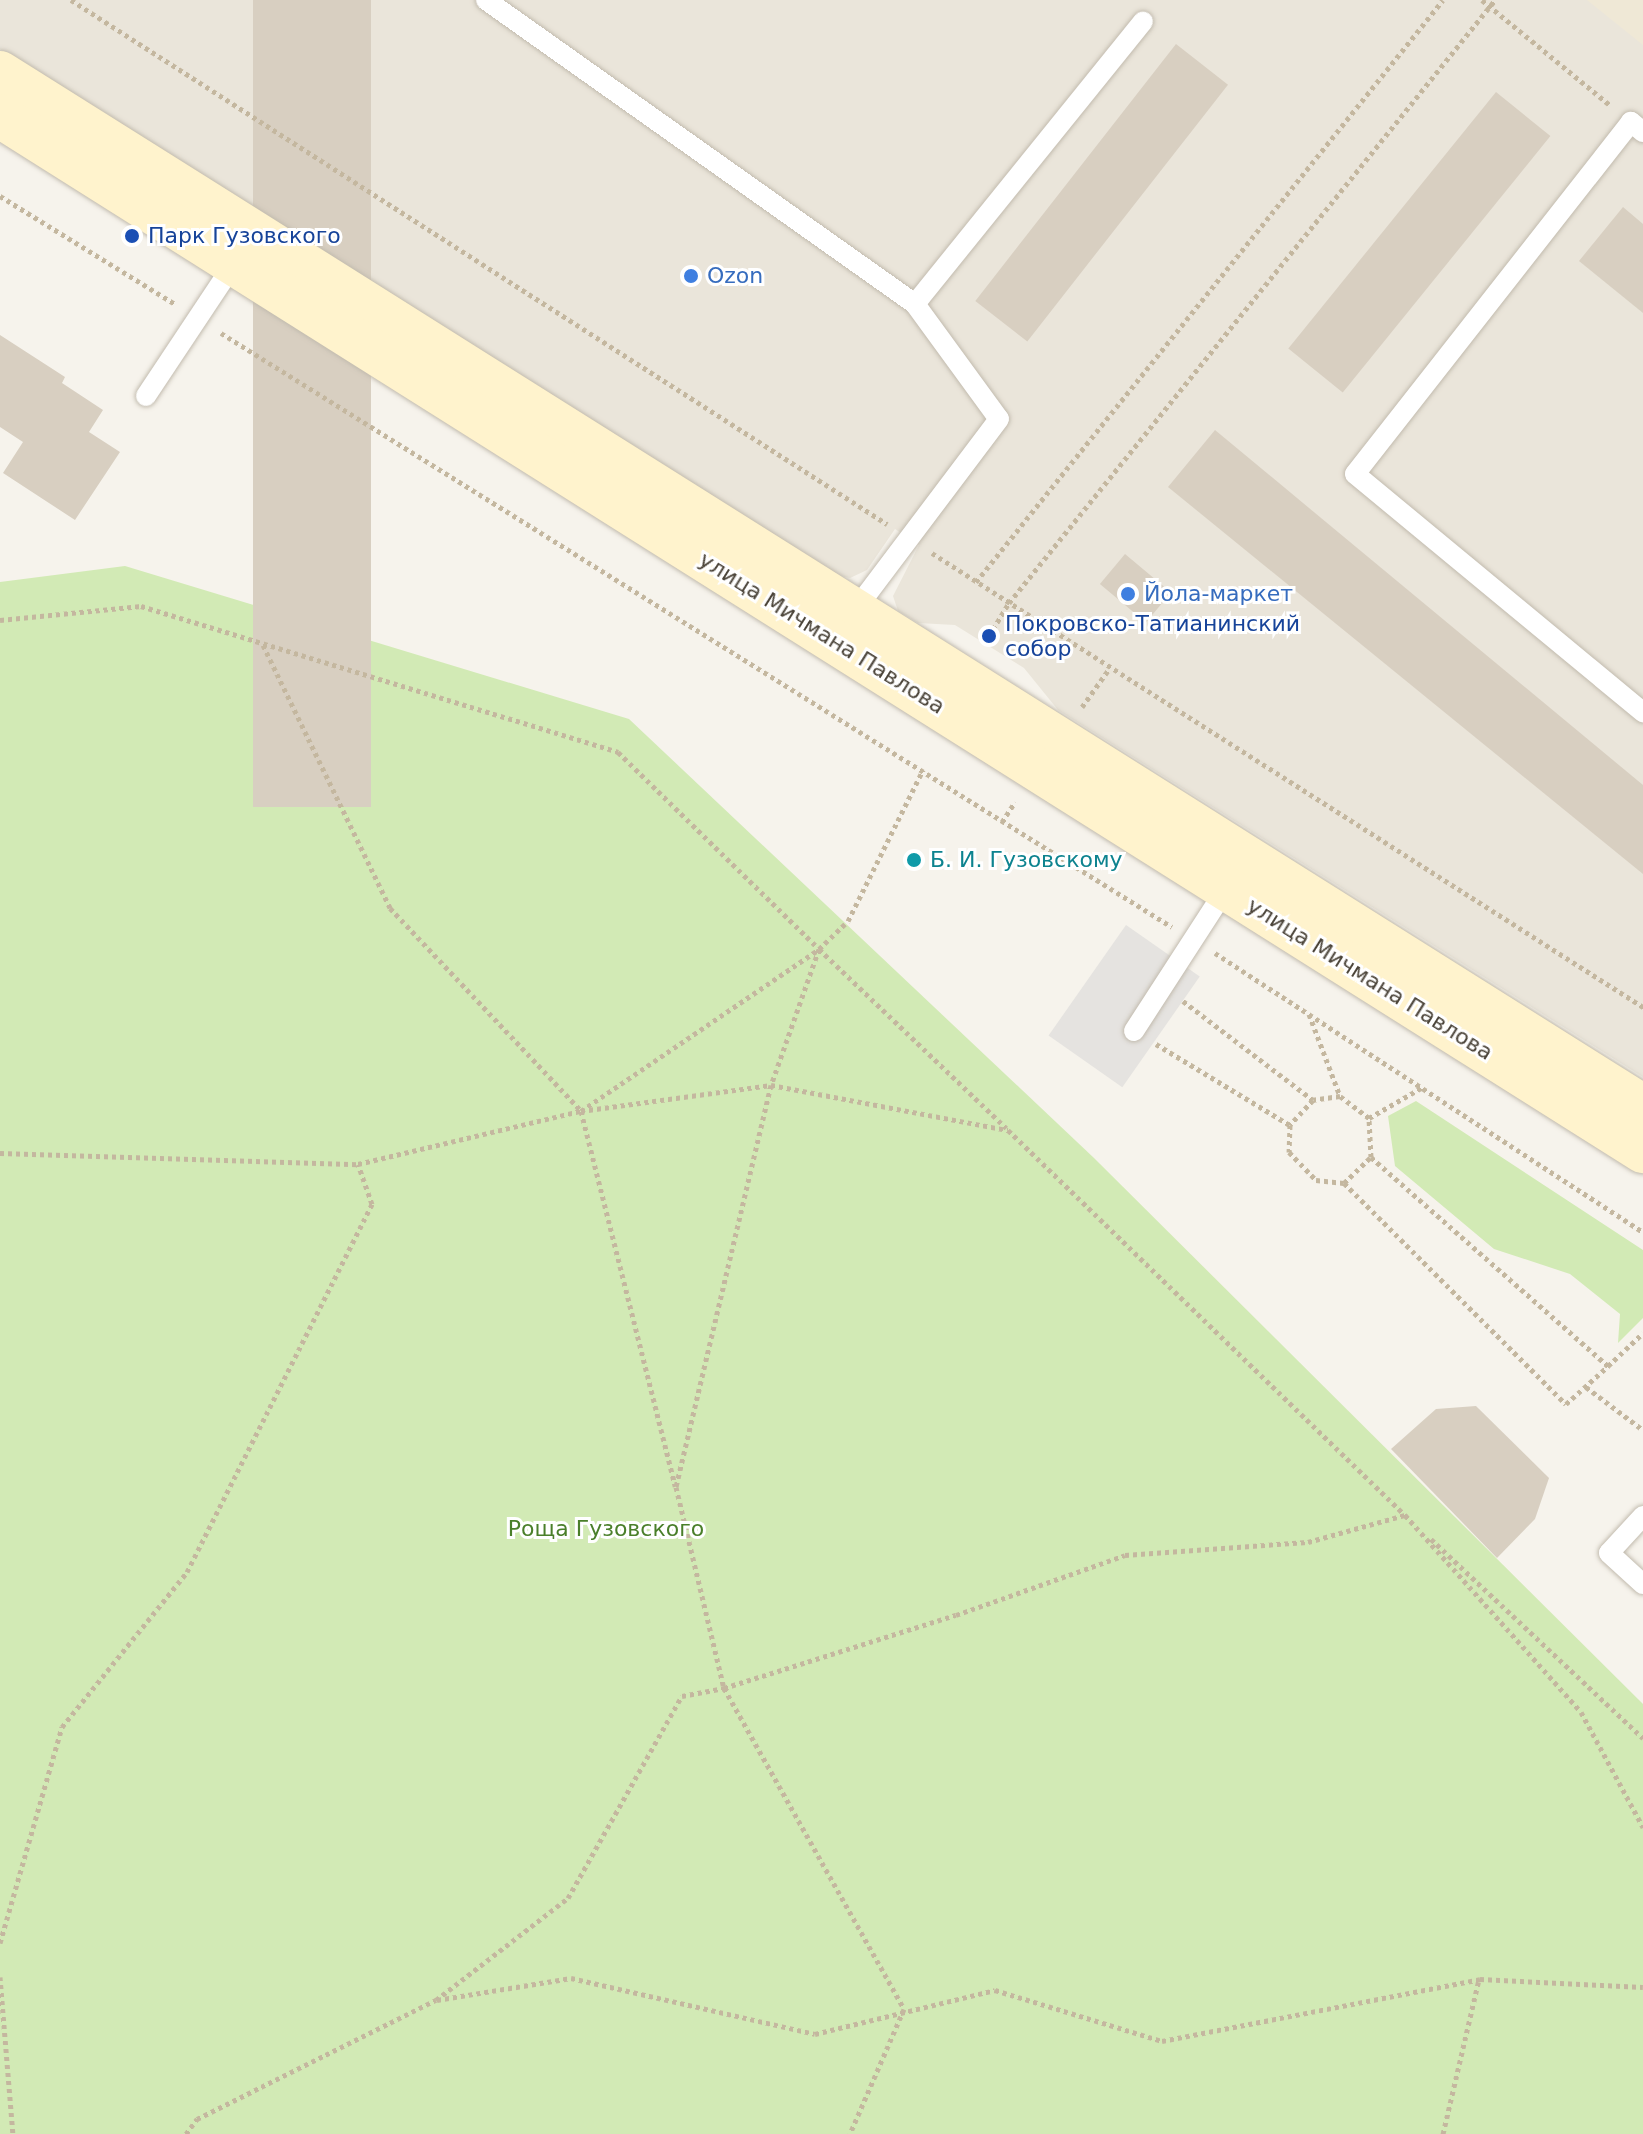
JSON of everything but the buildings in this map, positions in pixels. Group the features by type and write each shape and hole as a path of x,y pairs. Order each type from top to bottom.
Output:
{"main road":[{"name":"улица Мичмана Павлова","path":"0,73 244,248 1236,873 1643,1151"},
{"name":"улица Мичмана Павлова","path":"0,116 244,248"},
{"name":"улица Мичмана Павлова","path":"1236,873 1643,1107"}],"lane":[{"path":"486,0 915,304 999,419 845,625"},
{"path":"915,304 1143,21"},
{"path":"1637,127 1355,474 1643,712"},
{"path":"146,396 244,248"},
{"path":"1134,1031 1236,873"},
{"path":"1643,1516 1609,1553 1643,1584"}],"path":[{"path":"71,0 895,529"},
{"path":"976,582 1443,0"},
{"path":"1482,0 1637,127"},
{"path":"989,636 1009,603 1495,0"},
{"path":"0,196 188,313"},
{"path":"212,328 1178,931"},
{"path":"920,545 1109,669 1643,1007"},
{"path":"0,620 141,606 618,752 1405,1515 1643,1738"},
{"path":"263,644 390,908 581,1111 724,1688 904,2009"},
{"path":"1073,719 1109,669"},
{"path":"581,1111 819,949 848,921 923,770"},
{"path":"1202,946 1643,1232"},
{"path":"676,1487 771,1085 819,949"},
{"path":"1164,986 1313,1100"},
{"path":"1308,1012 1340,1096 1369,1118 1371,1157 1608,1366"},
{"path":"1134,1031 1290,1125"},
{"path":"0,1153 358,1164 581,1111 771,1085 1008,1130"},
{"path":"1369,1118 1423,1087"},
{"path":"1340,1096 1313,1100 1290,1125 1289,1152 1316,1180 1344,1183 1566,1404 1643,1333"},
{"path":"1344,1183 1371,1157"},
{"path":"0,1943 62,1727 187,1572 372,1204 358,1164"},
{"path":"1586,1387 1643,1430"},
{"path":"186,2134 197,2119 436,2000 568,1898 682,1696 724,1688 1125,1555 1308,1542 1405,1515"},
{"path":"1405,1515 1581,1712 1643,1827"},
{"path":"0,1977 13,2134"},
{"path":"436,2000 571,1978 815,2034 904,2009 995,1990 1162,2041 1480,1979 1643,1987"},
{"path":"1443,2134 1480,1979"},
{"path":"850,2134 904,2009"}],"shaded area":[{"path":"0,0 1643,0 1643,1077 1058,710 1024,668 955,625 918,623 898,611 893,596 919,545 895,529 867,570 850,578 831,574 0,49"},
{"path":"1587,0 1643,0 1643,45"},
{"path":"1126,925 1200,977 1122,1087 1049,1036"}],"green space":[{"name":"Роща Гузовского","path":"125,566 629,719 1094,1158 1643,1704 1643,2134 0,2134 0,582"},
{"path":"1416,1101 1643,1250 1643,1318 1618,1343 1620,1314 1570,1274 1494,1249 1395,1166 1388,1116"}],"place":[{"name":"Парк Гузовского","path":"132,236"},
{"name":"Ozon","path":"691,276"},
{"name":"Йола-маркет","path":"1128,594"},
{"name":"Покровско-Татианинский собор","path":"989,636"},
{"name":"Б. И. Гузовскому","path":"914,860"}]}
